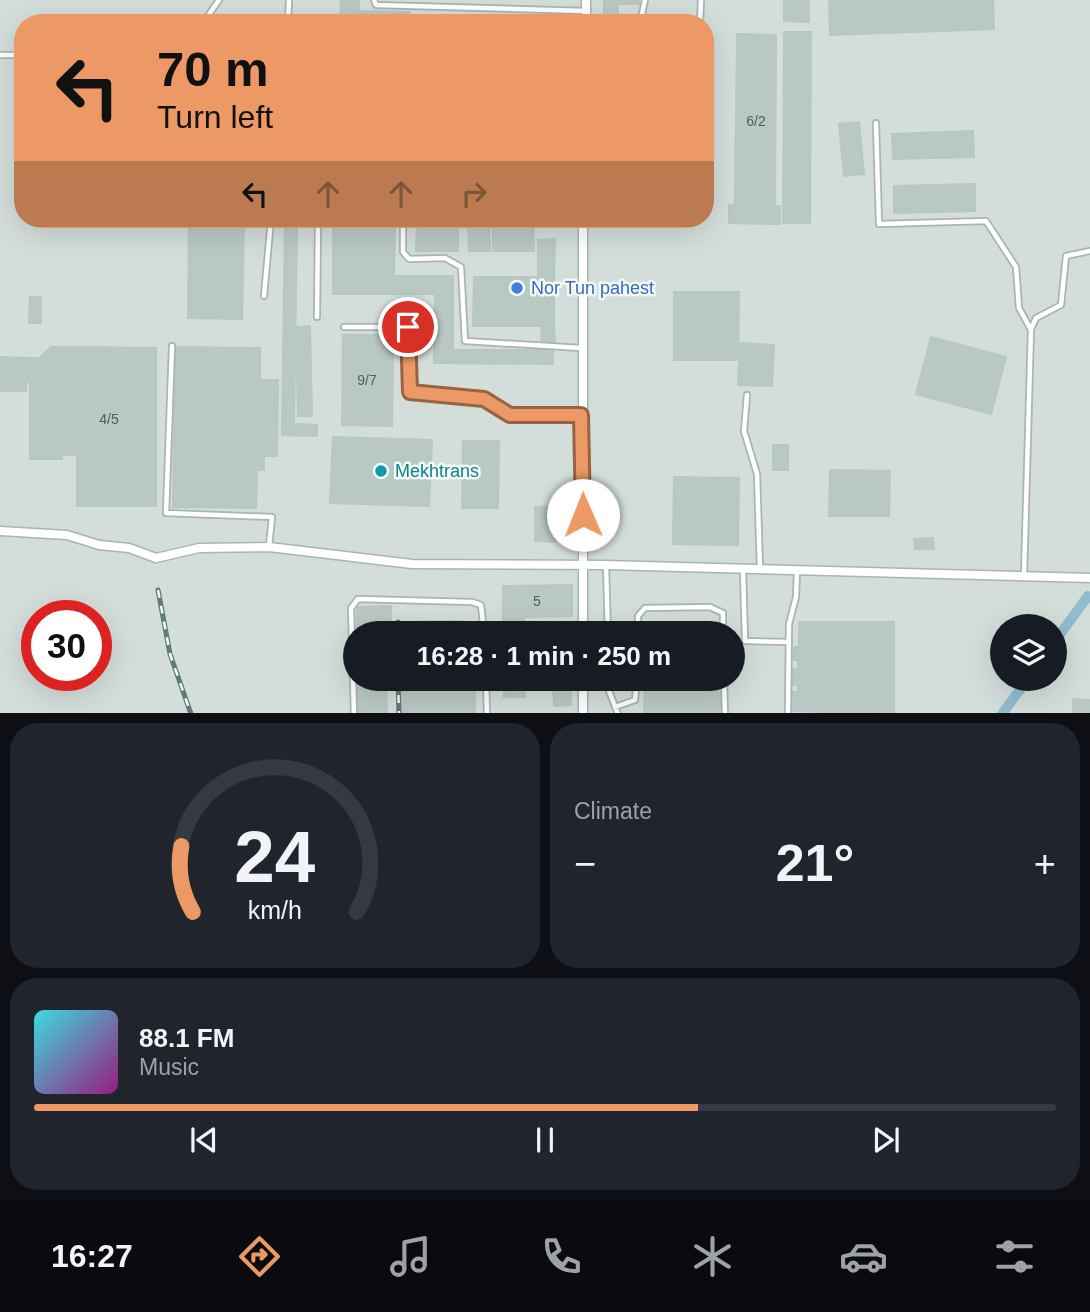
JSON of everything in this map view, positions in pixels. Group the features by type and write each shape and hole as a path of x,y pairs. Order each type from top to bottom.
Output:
{"street":[{"path":"586,0 586,14"},
{"path":"583,228 580,348 583,621"},
{"path":"0,531 67,535 99,545 129,548 156,558 199,548 269,547 325,551 412,565 606,565 1090,578"},
{"path":"583,691 583,713"}],"lane":[{"path":"374,0 376,5 586,10"},
{"path":"876,123 879,224 986,221 1016,267 1019,308 1031,329"},
{"path":"264,296 270,228"},
{"path":"317,317 318,228"},
{"path":"403,228 403,252 409,259 445,258 461,267 465,341 580,348"},
{"path":"1024,575 1031,329 1036,318 1060,305 1066,256 1090,251"},
{"path":"344,327 408,327 410,392 484,399 510,415 581,415"},
{"path":"172,346 166,513 272,517 269,547"},
{"path":"747,395 744,431 757,474 760,570"},
{"path":"606,565 608,621"},
{"path":"743,570 745,641 789,642"},
{"path":"788,713 789,642 797,571"},
{"path":"351,621 351,608 358,599 472,602 481,605 484,621"},
{"path":"638,621 638,616 645,608 710,607 723,613 723,621"},
{"path":"353,691 354,713"},
{"path":"486,691 487,713"},
{"path":"612,691 618,713"},
{"path":"615,707 635,700 636,691"},
{"path":"724,691 725,713"}],"shaded area":[{"path":"0,0 1090,0 1090,713 0,713"}],"building":[{"path":"341,0 359,0 359,11 410,12 410,14 340,14"},
{"path":"604,0 639,0 639,4 618,4 618,14 604,14"},
{"path":"784,0 809,0 809,22 784,21"},
{"path":"829,0 993,0 994,29 830,35"},
{"path":"784,32 811,32 810,223 783,223"},
{"path":"737,34 776,35 775,207 735,207"},
{"path":"859,122 864,174 844,176 839,124"},
{"path":"973,131 974,157 893,159 892,134"},
{"path":"975,184 975,211 894,213 894,186"},
{"path":"729,205 780,206 780,224 729,223"},
{"path":"189,228 244,228 242,319 188,318"},
{"path":"285,228 297,228 294,424 317,425 317,436 282,435"},
{"path":"333,228 395,228 394,276 453,276 453,350 553,350 553,364 434,363 435,294 333,294"},
{"path":"417,228 433,228 433,251 416,251"},
{"path":"433,228 458,228 458,251 433,251"},
{"path":"468,228 489,228 490,251 469,251"},
{"path":"493,228 533,228 534,251 493,251"},
{"path":"555,239 554,277 538,276 538,240"},
{"path":"474,277 554,277 554,326 473,326"},
{"path":"674,292 739,292 738,360 674,360"},
{"path":"30,297 41,297 41,323 29,323"},
{"path":"310,326 312,416 298,416 296,327"},
{"path":"541,326 554,326 555,344 542,344"},
{"path":"343,335 393,335 392,426 342,425"},
{"path":"931,337 1006,357 991,414 916,394"},
{"path":"740,343 774,345 772,386 738,385"},
{"path":"51,347 77,347 77,383 26,382 27,358 40,358"},
{"path":"77,347 156,348 156,506 77,506 77,455 62,455 62,383 77,383"},
{"path":"175,347 260,348 260,380 278,380 277,456 264,456 264,470 257,470 256,508 173,507"},
{"path":"0,357 27,358 26,391 0,391"},
{"path":"30,383 62,383 62,459 30,459"},
{"name":"Mekhtrans","path":"333,437 432,440 429,506 330,503"},
{"path":"463,441 499,441 498,508 462,508"},
{"path":"773,445 788,445 788,470 773,470"},
{"path":"830,470 890,471 889,516 829,516"},
{"path":"674,477 739,478 738,545 673,544"},
{"path":"535,507 555,507 555,542 535,541"},
{"path":"933,538 934,549 915,549 914,539"},
{"path":"572,585 572,616 524,617 524,621 503,621 503,586"},
{"path":"391,606 391,620 357,621 357,607"},
{"path":"799,622 894,622 894,713 793,711 793,692 798,692 798,685 793,685 793,669 798,669 798,660 794,660 794,647 799,647"},
{"path":"357,691 386,691 387,713 358,713"},
{"path":"398,691 475,691 475,713 399,713"},
{"path":"504,691 525,691 525,697 504,697"},
{"path":"553,691 570,691 571,705 554,706"},
{"path":"645,691 721,691 721,713 644,713"},
{"path":"1073,699 1090,700 1090,713 1073,713"}],"waterway":[{"path":"1067,625 1088,596"},
{"path":"1003,713 1019,691"}],"railway":[{"path":"158,590 170,654 191,713"},
{"path":"398,691 399,713"}],"place":[{"name":"Nor Tun pahest","path":"517,288"},
{"name":"Mekhtrans","path":"381,471"}],"route":[{"path":"408,327 410,392 484,399 510,415 581,415 583,515"}]}
